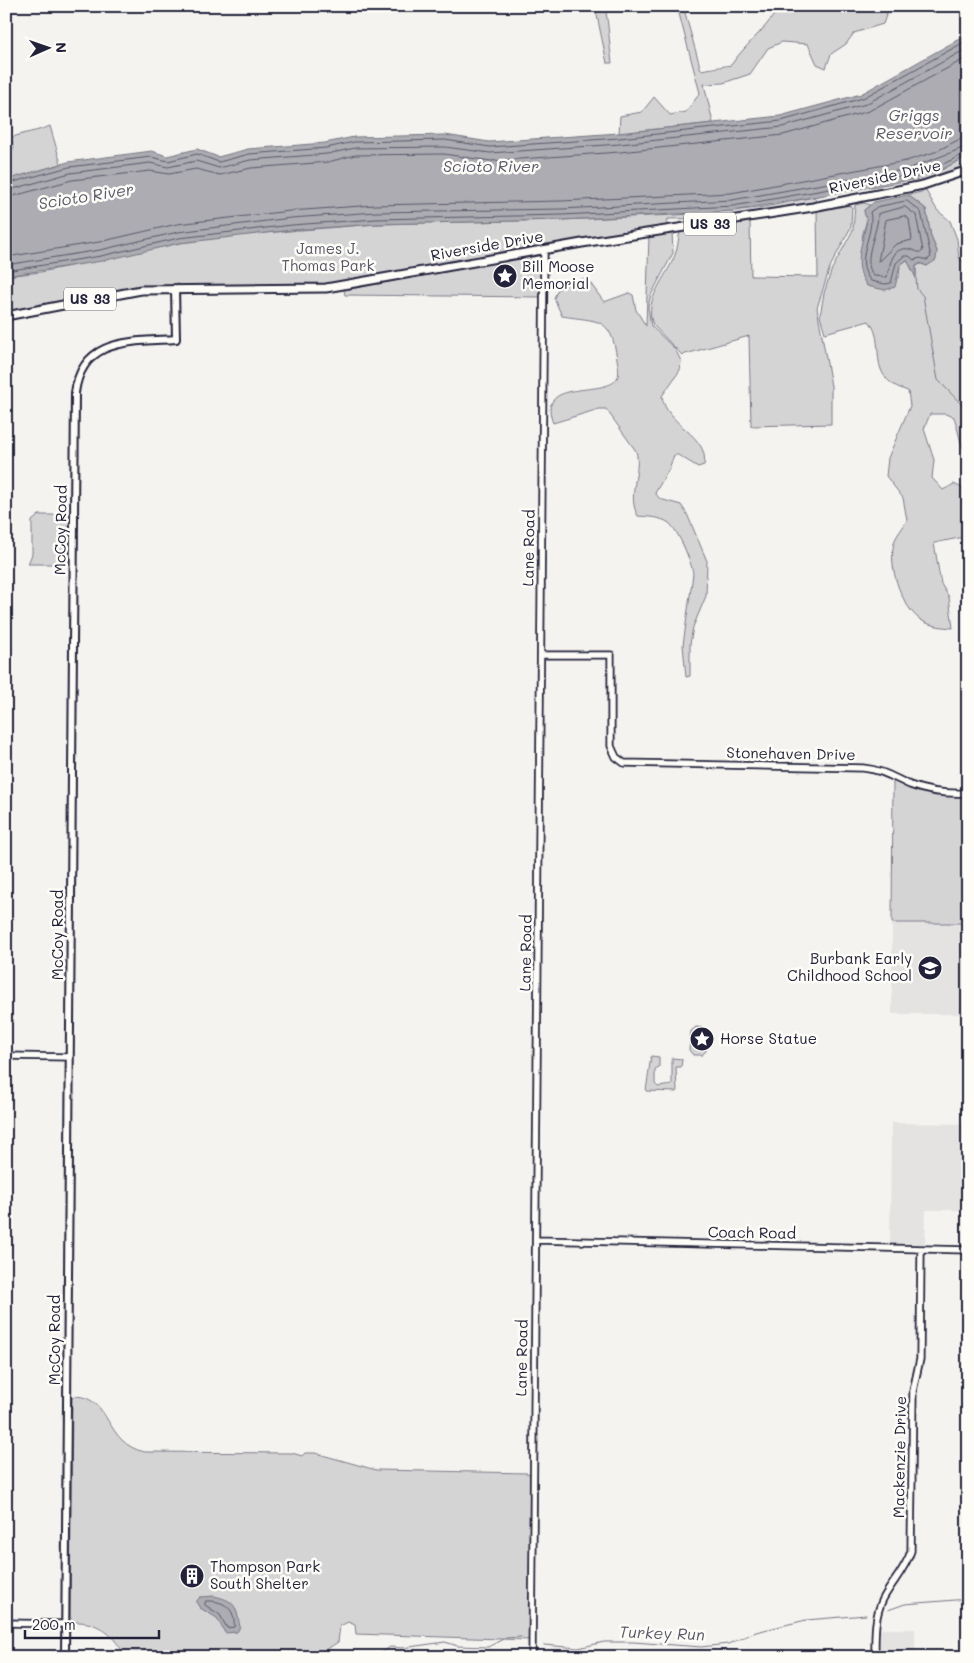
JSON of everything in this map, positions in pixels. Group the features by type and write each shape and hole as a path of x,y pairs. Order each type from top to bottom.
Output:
{"main road":[{"name":"Riverside Drive","path":"6,316 123,293 175,288 326,288 872,196 930,183 968,170"},
{"name":"McCoy Road","path":"65,1657 76,386 79,374 88,360 105,348 124,342 176,339 175,288"}],"street":[{"name":"Lane Road","path":"532,1657 544,250"},
{"name":"Stonehaven Drive","path":"541,655 611,655 611,746 613,754 619,760 632,764 864,768 883,771 923,789 947,793 968,792"},
{"path":"6,1056 69,1057"},
{"name":"Coach Road","path":"536,1240 968,1250"},
{"name":"Mackenzie Drive","path":"875,1657 875,1629 879,1608 906,1565 911,1551 913,1391 920,1359 921,1249"},
{"path":"6,1623 65,1624"}],"shaded area":[{"name":"Burbank Early Childhood School","path":"892,923 968,923 968,1014 892,1014"},
{"path":"891,1123 968,1124 968,1210 926,1210 925,1250 890,1250"},
{"path":"875,1629 915,1629 915,1657 875,1657"}],"green space":[{"path":"595,6 605,6 612,63 607,63"},
{"path":"677,6 683,6 701,70 731,65 771,19 776,12 775,6 893,6 888,10 883,24 854,33 846,44 831,54 826,68 817,64 808,44 782,42 768,48 750,74 723,83 704,84 713,123 619,133 620,116 642,112 654,97 670,115 686,112 700,93"},
{"path":"50,126 61,164 6,180 6,152 14,149 11,138"},
{"path":"968,156 968,165 941,176 912,183 911,180 943,169"},
{"path":"926,191 937,210 950,221 957,239 959,258 968,266 968,451 964,450 962,446 954,417 945,414 930,414 924,429 934,460 932,478 943,490 954,484 966,490 964,537 934,543 941,584 949,597 953,628 930,624 917,617 905,602 894,572 894,543 907,520 903,498 886,476 888,458 910,406 908,391 894,385 886,378 881,369 877,340 869,321 825,333 820,316 824,293 832,269 853,230 855,205 864,203 870,205 864,210 867,219 862,237 899,278 900,265 907,260 916,276 916,266 921,264 927,266 937,251 931,237 926,209 908,195"},
{"name":"James J. Thomas Park","path":"814,197 816,200 814,202 759,211 705,218 668,219 666,230 329,288 157,289 6,316 6,276 41,272 180,243 227,236 376,224 562,220 697,214 759,208"},
{"path":"847,204 852,207 851,227 830,267 817,308 831,386 831,424 751,426 749,336 682,355 653,325 651,306 653,298 675,255 680,232 750,222 751,276 818,277 817,209"},
{"path":"672,233 673,253 651,295 648,307 651,326 675,349 681,361 680,370 662,396 665,406 678,423 694,438 704,455 704,465 698,467 678,455 674,455 669,469 655,493 660,499 681,505 687,514 707,561 706,596 693,627 690,644 690,676 686,677 683,645 693,574 692,569 680,539 669,523 658,518 638,516 633,500 637,467 636,451 606,409 599,409 553,423 550,409 553,400 561,394 607,385 617,379 619,373 614,345 607,328 594,321 562,316 554,298 558,289 582,279 588,280 604,302 629,293 633,295 636,310 646,326 649,236"},
{"path":"515,259 534,260 541,265 541,297 345,295 344,290"},
{"path":"39,515 61,515 70,519 70,564 28,564 32,554 32,521"},
{"path":"893,780 929,793 948,796 968,796 968,923 892,923"},
{"path":"696,1027 704,1028 707,1033 706,1051 702,1055 693,1055 689,1050 691,1031"},
{"path":"651,1056 659,1057 659,1067 655,1069 655,1084 658,1087 672,1085 672,1058 682,1059 681,1067 676,1067 677,1092 646,1091"},
{"path":"75,1396 87,1398 96,1404 122,1440 132,1447 145,1452 292,1453 302,1456 305,1453 315,1453 376,1470 528,1473 531,1477 530,1640 356,1634 355,1625 348,1622 340,1626 338,1642 315,1657 126,1657 111,1636 105,1631 91,1624 74,1622 70,1617 72,1398"}],"water":[{"name":"Griggs Reservoir","path":"968,34 968,156 943,169 911,180 733,211 562,220 376,224 292,230 180,243 102,261 6,276 6,180 68,162 152,151 167,156 197,149 218,157 248,149 325,143 354,137 445,135 489,142 619,133 780,116 861,94"},
{"path":"908,195 926,209 931,237 937,251 936,260 927,266 920,263 916,266 916,278 907,260 900,265 895,287 885,290 867,286 859,264 860,249 866,223 864,210 874,202"},
{"path":"214,1596 227,1600 234,1605 240,1627 237,1632 225,1633 217,1618 200,1608 196,1602 200,1597"}],"waterway":[{"path":"916,278 917,289 923,296 938,380 968,411"},
{"name":"Turkey Run","path":"888,1610 905,1604 968,1599"},
{"name":"Turkey Run","path":"544,1645 578,1648 604,1642 633,1642 701,1647 728,1644 756,1632 806,1620 866,1615"},
{"name":"Turkey Run","path":"376,1657 390,1647 402,1648 445,1642 458,1646 488,1647 505,1638 521,1637"}],"place":[{"name":"Bill Moose Memorial","path":"505,276"},
{"name":"Burbank Early Childhood School","path":"930,968"},
{"name":"Horse Statue","path":"702,1039"},
{"name":"Thompson Park South Shelter","path":"192,1576"}],"water label":[{"name":"Scioto River","path":"491,166"},
{"name":"Scioto River","path":"86,196"}]}
